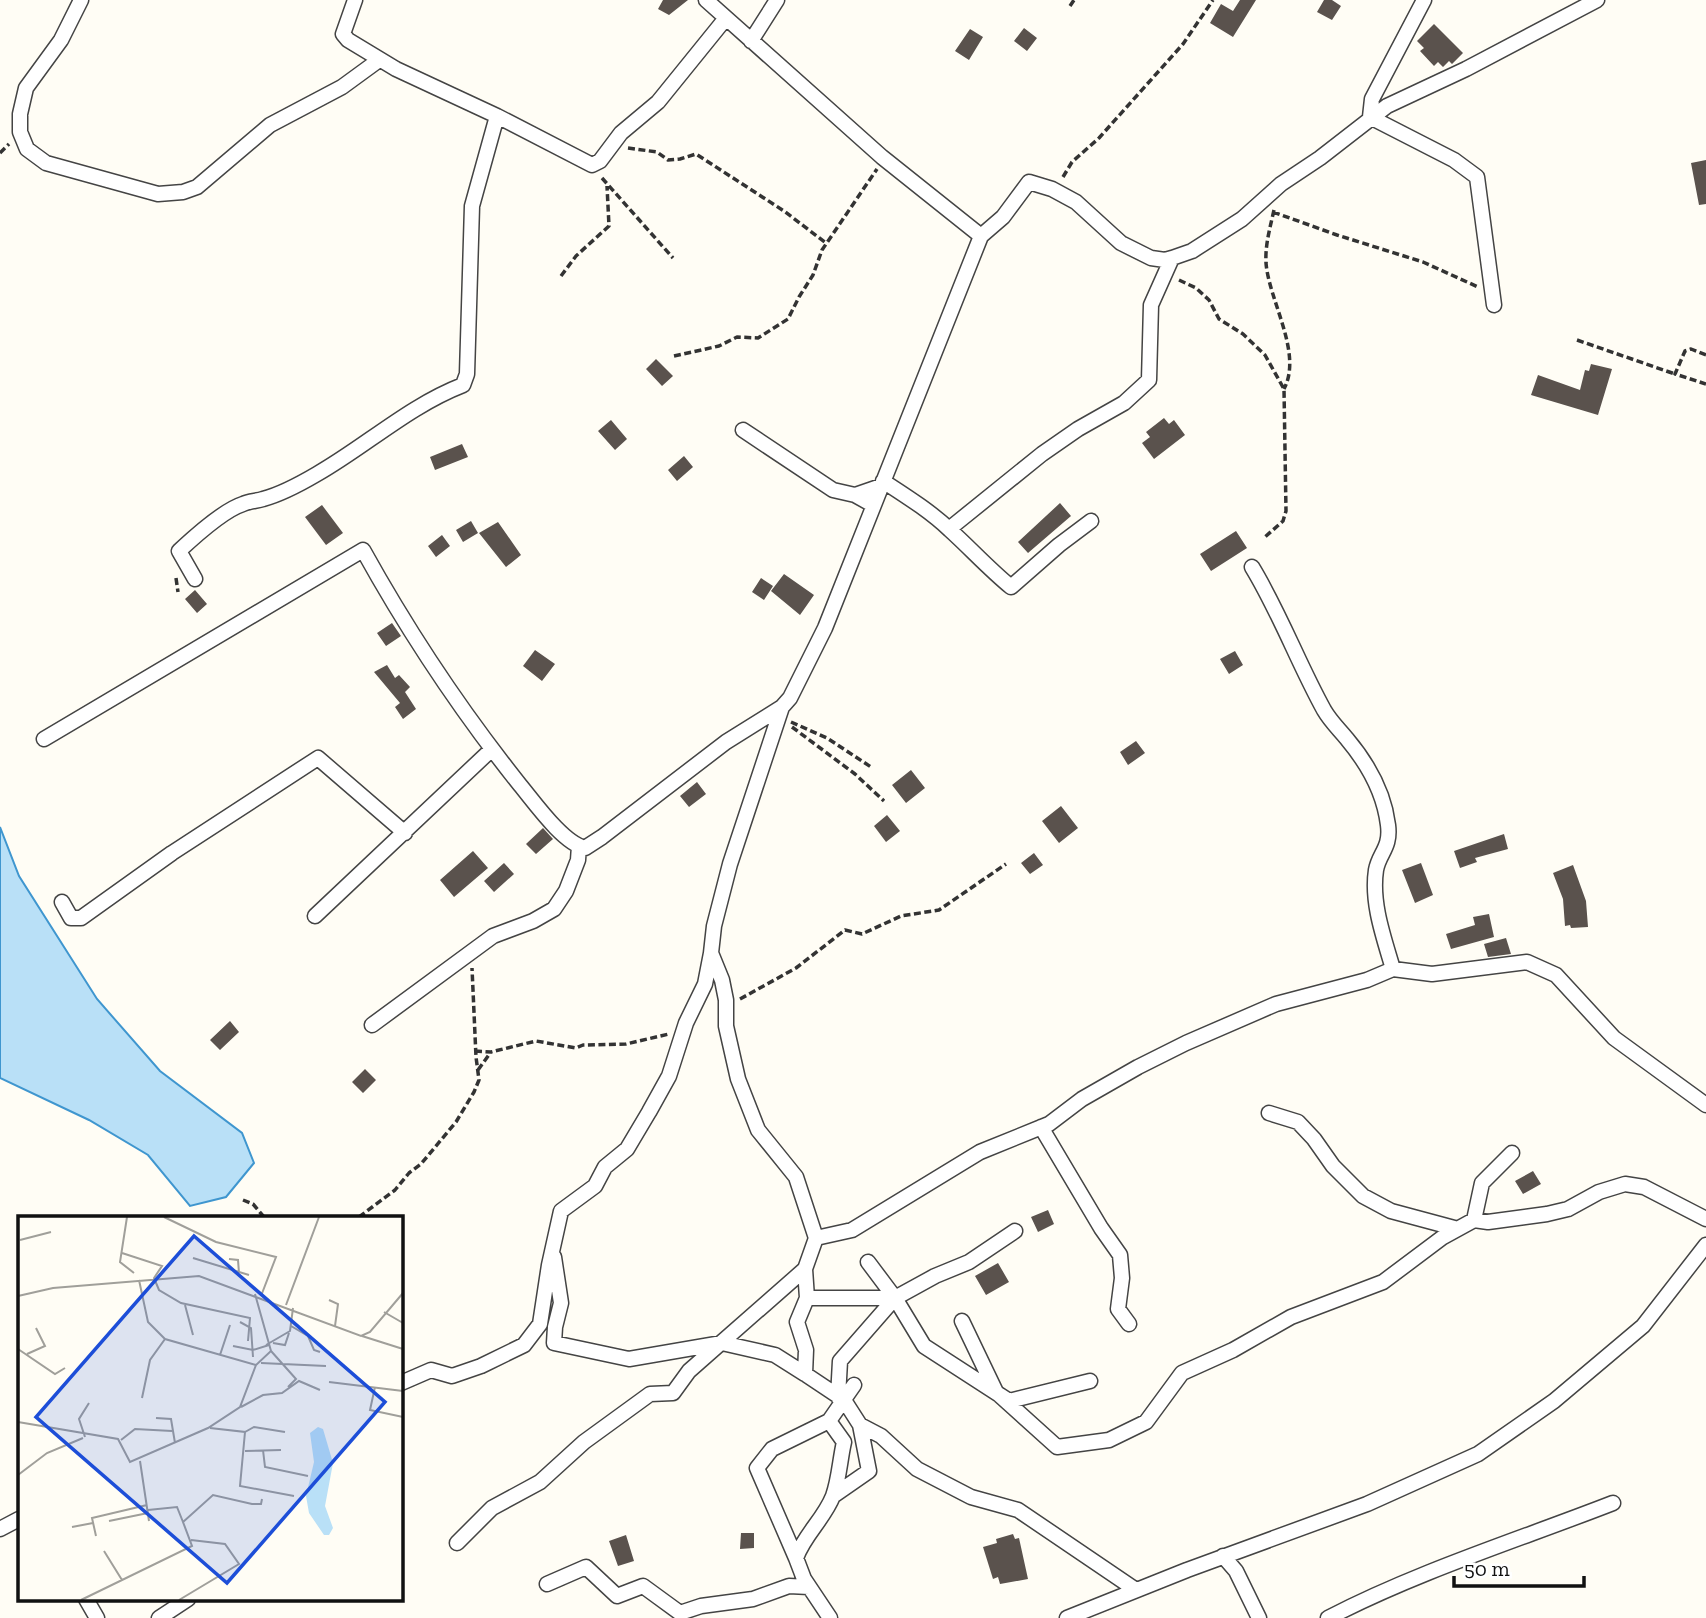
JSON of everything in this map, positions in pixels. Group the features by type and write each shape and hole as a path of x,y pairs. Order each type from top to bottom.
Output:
{"street":[{"path":"81,0 61,40 26,88 20,114 20,132 27,149 46,163 158,194 183,192 197,187 270,125 342,87 379,60"},
{"path":"355,0 343,34 358,48 592,165 600,161 621,133 658,102 726,18"},
{"path":"751,41 777,0"},
{"path":"1370,117 1372,99 1424,0"},
{"path":"402,1383 431,1370 453,1376 524,1345 540,1324 561,1211 595,1186 605,1167 627,1149 669,1076 682,1034 705,984 712,953 714,926 730,864 781,712 825,628 981,236 1003,217 1030,182 1076,202 1121,243 1152,258 1165,260 1192,251 1242,219 1281,184 1320,158 1387,106 1466,69 1597,0"},
{"path":"710,2 885,159 981,236"},
{"path":"195,579 179,551 225,512 302,483 339,461 391,424 449,390 463,385 467,374 472,206 497,116"},
{"path":"1370,117 1454,160 1477,177 1493,300"},
{"path":"949,529 1042,454 1124,403 1149,380 1151,306 1172,258"},
{"path":"743,430 832,489 855,495 873,505"},
{"path":"855,495 882,484 909,498 949,529 1011,587 1091,521"},
{"path":"44,739 363,550 399,615 463,711 538,807 579,846 585,848 602,837 726,742 781,712"},
{"path":"1252,567 1273,602 1311,687 1331,722 1370,769 1380,791 1388,826 1387,846 1376,869 1377,915 1393,969"},
{"path":"315,916 492,749"},
{"path":"62,902 71,918 81,918 172,853 318,758 405,833"},
{"path":"372,1025 493,936 533,921 554,909 566,891 574,871 579,846"},
{"path":"712,953 722,981 726,1026 738,1079 758,1130 796,1177 816,1238 805,1269 807,1298 797,1322 806,1350 806,1374"},
{"path":"816,1238 852,1230 980,1152 1041,1127 1138,1067 1222,1027 1276,1004 1367,980 1393,969 1432,974 1527,962 1556,975 1614,1038 1706,1105"},
{"path":"1269,1113 1297,1122 1314,1139 1333,1166 1363,1196 1391,1212 1458,1229"},
{"path":"1041,1127 1120,1255 1122,1278 1118,1308 1129,1324"},
{"path":"1474,1220 1482,1183 1512,1153"},
{"path":"962,1321 996,1392 1056,1447 1109,1440 1146,1422 1182,1373 1233,1350 1291,1317 1383,1282 1443,1237 1474,1220 1489,1222 1568,1209 1598,1192 1625,1184 1644,1187 1706,1219"},
{"path":"841,1399 840,1361 895,1298 935,1276 969,1262 1015,1231"},
{"path":"1067,1618 1098,1612 1136,1590 1367,1504 1478,1454 1574,1385 1643,1326 1706,1245"},
{"path":"553,1247 561,1303 554,1343 629,1359 722,1343 775,1355 841,1399 860,1425 869,1471 833,1496"},
{"path":"868,1262 895,1298 924,1346 1009,1401 1090,1381"},
{"path":"457,1543 492,1508 540,1482 584,1442 650,1394 673,1394 689,1371 805,1269"},
{"path":"807,1298 895,1298"},
{"path":"830,1618 809,1587 757,1468 772,1449 829,1421 841,1399 854,1385"},
{"path":"796,1558 800,1546 814,1530 833,1496 844,1442 829,1421"},
{"path":"860,1425 881,1436 917,1469 971,1497 1018,1510 1136,1590"},
{"path":"1328,1618 1365,1598 1459,1560 1613,1503"},
{"path":"0,1529 18,1520"},
{"path":"1223,1556 1236,1571 1259,1618"},
{"path":"547,1584 586,1567 617,1596 643,1586 680,1616 701,1606 753,1599 789,1586 809,1587"},
{"path":"87,1600 97,1618"},
{"path":"159,1618 186,1600"}],"path":[{"path":"1070,6 1074,0"},
{"path":"1055,191 1072,162 1099,138 1176,52 1213,0"},
{"path":"612,145 657,152 668,160 696,154 784,211 826,243"},
{"path":"674,356 719,346 737,337 758,338 788,319 813,275 826,243 885,159"},
{"path":"592,165 673,258"},
{"path":"561,276 576,256 609,226 607,184"},
{"path":"1265,537 1283,521 1286,511 1284,389 1290,377 1290,366 1282,320 1266,266 1266,246 1281,184"},
{"path":"1273,212 1337,236 1423,262 1493,300"},
{"path":"1163,282 1181,280 1209,300 1219,319 1243,334 1265,355 1284,389"},
{"path":"1577,340 1706,384"},
{"path":"1675,374 1685,351 1691,349 1706,355"},
{"path":"781,712 827,737 871,767"},
{"path":"781,712 884,801"},
{"path":"726,1005 754,993 796,968 845,930 862,934 901,916 939,910 1006,864"},
{"path":"360,1216 396,1191 409,1173 421,1164 456,1122 474,1092 479,1080 475,1051 472,952"},
{"path":"475,1051 491,1052 536,1041 576,1048 583,1045 626,1044 665,1034 682,1034"},
{"path":"478,1070 491,1052"},
{"path":"243,1200 253,1204 263,1216"}],"water":[{"path":"0,827 19,876 97,999 160,1071 242,1133 254,1163 226,1197 190,1206 148,1155 89,1120 0,1078"}],"building":[{"path":"663,0 688,0 669,15 658,9"},
{"path":"1240,0 1256,0 1233,37 1210,23 1221,4 1233,11"},
{"path":"1324,0 1332,0 1341,6 1332,20 1317,12"},
{"path":"1434,24 1463,53 1452,64 1449,61 1443,67 1438,62 1434,66 1420,51 1424,48 1417,41"},
{"path":"1024,28 1037,38 1027,51 1014,41"},
{"path":"970,29 983,37 969,60 955,51"},
{"path":"1706,160 1706,204 1699,205 1691,163"},
{"path":"656,359 673,376 662,386 646,369"},
{"path":"1591,364 1612,369 1598,415 1531,395 1538,375 1580,390 1585,370 1589,371"},
{"path":"1164,418 1169,424 1174,420 1185,435 1154,459 1142,443 1150,437 1146,432"},
{"path":"611,420 627,439 615,450 598,431"},
{"path":"462,444 468,457 435,470 430,457"},
{"path":"684,456 693,467 677,481 668,470"},
{"path":"1060,503 1071,516 1028,553 1018,542"},
{"path":"322,505 343,533 326,545 305,517"},
{"path":"471,521 478,533 463,542 456,530"},
{"path":"498,522 521,555 506,567 479,533"},
{"path":"1236,531 1247,548 1211,571 1200,554"},
{"path":"442,535 450,546 436,557 428,546"},
{"path":"784,574 814,595 800,615 771,591"},
{"path":"761,578 773,586 764,600 752,592"},
{"path":"195,590 207,604 197,613 185,599"},
{"path":"392,623 401,636 386,646 377,633"},
{"path":"535,650 555,664 542,681 523,666"},
{"path":"1235,651 1243,665 1229,674 1220,659"},
{"path":"387,665 395,678 399,675 410,687 405,692 416,709 403,719 395,707 400,703 374,672"},
{"path":"1136,741 1145,753 1128,765 1120,752"},
{"path":"911,770 925,788 906,803 892,785"},
{"path":"697,782 706,794 689,807 680,796"},
{"path":"1061,806 1078,828 1059,843 1042,821"},
{"path":"887,815 900,831 886,842 874,826"},
{"path":"543,828 553,839 536,854 526,844"},
{"path":"1504,834 1508,849 1475,858 1477,862 1460,868 1454,851"},
{"path":"473,851 488,868 454,897 440,880"},
{"path":"1034,853 1043,865 1030,874 1021,863"},
{"path":"504,863 514,874 494,892 484,881"},
{"path":"1421,863 1433,895 1415,903 1402,870"},
{"path":"1573,865 1586,901 1588,927 1565,926 1563,899 1553,873"},
{"path":"1489,914 1494,937 1451,949 1446,934 1475,925 1473,917"},
{"path":"1506,938 1511,954 1488,957 1484,944"},
{"path":"230,1021 239,1032 220,1050 210,1040"},
{"path":"365,1069 376,1080 363,1093 352,1082"},
{"path":"1533,1171 1541,1184 1523,1194 1515,1181"},
{"path":"1048,1210 1054,1224 1038,1232 1031,1217"},
{"path":"998,1263 1009,1282 986,1295 975,1276"},
{"path":"741,1533 754,1533 754,1548 740,1549"},
{"path":"1013,1534 1015,1539 1019,1538 1028,1579 1000,1584 998,1577 993,1579 983,1547 997,1543 996,1539"},
{"path":"626,1535 634,1561 618,1566 609,1541"}]}
